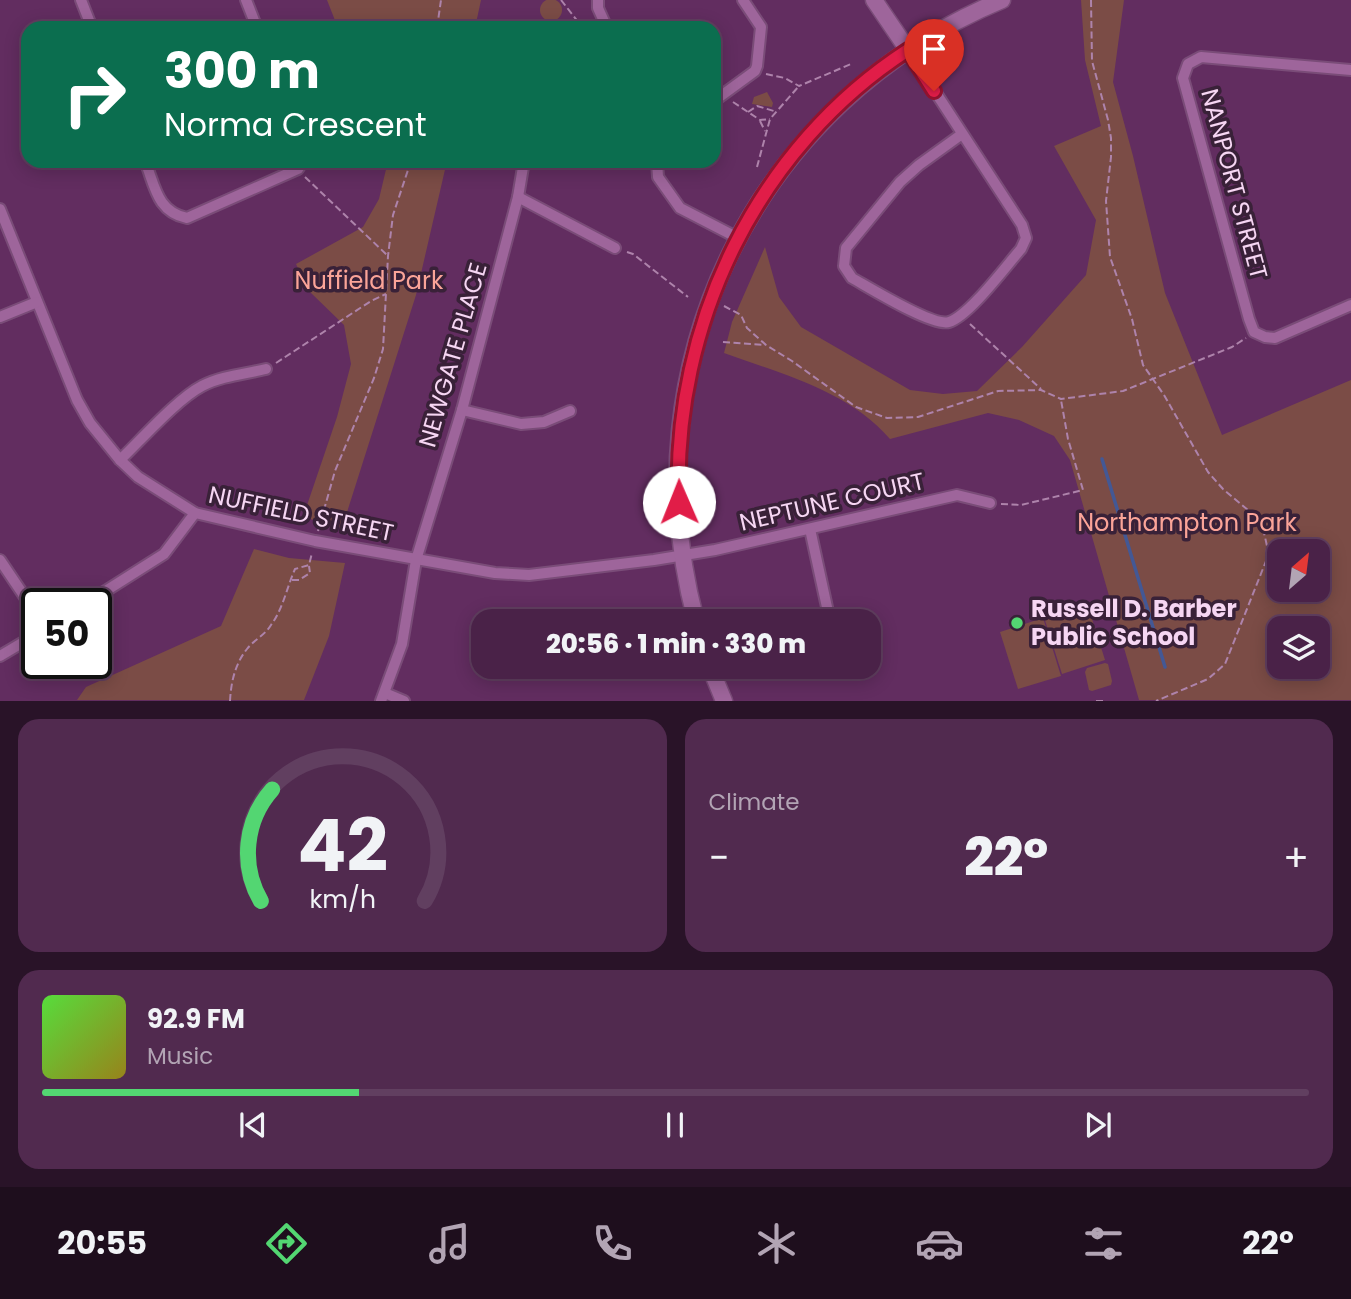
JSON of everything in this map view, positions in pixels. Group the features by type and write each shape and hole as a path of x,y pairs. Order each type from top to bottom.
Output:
{"main road":[{"path":"874,0 908,50"},
{"path":"694,609 683,555 678,488 681,424 692,360 710,301 738,238 774,178 849,93 908,50 1002,0"},
{"path":"715,679 724,701"}],"street":[{"path":"81,0 89,21"},
{"path":"246,0 254,21"},
{"path":"598,0 598,8 604,21"},
{"path":"721,96 755,71 761,27 743,0"},
{"path":"908,50 1022,225 1026,238 1021,249 962,316 947,323 932,321 852,278 844,267 846,248 900,182 962,134"},
{"name":"NANPORT STREET","path":"1254,332 1183,78 1188,64 1201,57 1351,70"},
{"path":"148,168 163,206 171,213 187,218 294,168"},
{"name":"NEWGATE PLACE","path":"383,697 401,644 416,560 462,410 519,197 523,168"},
{"path":"657,168 658,177 680,208 738,238"},
{"path":"519,197 615,248"},
{"name":"NUFFIELD STREET","path":"0,209 77,400 90,423 120,460 138,477 195,513 316,541 495,573 529,575 683,555"},
{"path":"0,317 37,302"},
{"path":"1254,332 1275,338 1351,305"},
{"path":"120,460 187,396 201,387 220,379 266,369"},
{"path":"462,410 521,424 544,422 570,411"},
{"name":"NEPTUNE COURT","path":"683,555 957,495 990,503"},
{"path":"110,588 164,554 195,513"},
{"path":"810,529 828,609"},
{"path":"0,561 21,592"},
{"path":"0,656 21,644"},
{"path":"383,697 404,701"}],"path":[{"path":"438,21 441,0"},
{"path":"1091,0 1092,61 1111,138 1106,201 1110,257 1132,319 1143,365 1164,395 1208,472 1259,522 1267,546 1266,561 1225,664 1209,679 1156,701"},
{"path":"563,1 578,21"},
{"path":"757,167 770,119 799,86 851,64"},
{"path":"755,71 785,78 799,86"},
{"path":"726,93 733,103 747,113 760,120 770,119"},
{"path":"747,113 757,106 776,112"},
{"path":"760,120 765,131"},
{"path":"303,168 388,256"},
{"path":"292,580 304,578 310,573 309,565 335,471 379,365 383,349 393,215 409,168"},
{"path":"615,248 633,254 688,297"},
{"path":"266,369 386,294"},
{"path":"710,301 741,315 747,328 766,345 856,407 887,418 918,417 998,391 1041,390"},
{"path":"962,316 1041,390 1061,399 1123,391 1153,381 1232,347 1254,332"},
{"path":"723,342 766,345"},
{"path":"990,503 1021,505 1083,490 1068,439 1061,399"},
{"path":"230,701 231,681 237,664 247,648 270,626 295,569 309,565"},
{"path":"1096,701 1104,701"}],"green space":[{"path":"551,-1 559,2 562,10 559,18 551,21 543,18 540,10 543,2"},
{"path":"327,0 481,0 476,21 335,21"},
{"name":"Northampton Park","path":"1081,0 1124,0 1113,82 1165,293 1222,435 1351,380 1351,700 1139,700 1070,460 1054,436 1019,420 988,413 890,439 873,422 835,396 724,353 732,322 765,247 779,297 801,327 910,390 943,394 977,391 1022,347 1086,275 1096,220 1054,146 1101,126 1085,60"},
{"path":"767,92 773,103 772,107 752,104 754,97"},
{"name":"Nuffield Park","path":"386,168 445,168 416,295 342,528 303,517 337,417 351,364 344,325 309,291 296,264 363,227 379,199"},
{"path":"254,549 289,558 345,563 329,636 304,700 77,700 86,687 104,679 112,679 112,675 221,626"},
{"path":"1087,603 1105,660 1062,674 1044,617"},
{"path":"1043,618 1061,676 1018,689 1000,632"},
{"path":"1108,664 1111,685 1089,690 1085,672 1087,668"}],"waterway":[{"path":"1102,459 1165,667"}],"place":[{"name":"Russell D. Barber Public School","path":"1017,623"}],"route":[{"path":"679,502 678,457 681,424 688,377 699,334 723,268 774,178 849,93 908,50 934,91"}]}
